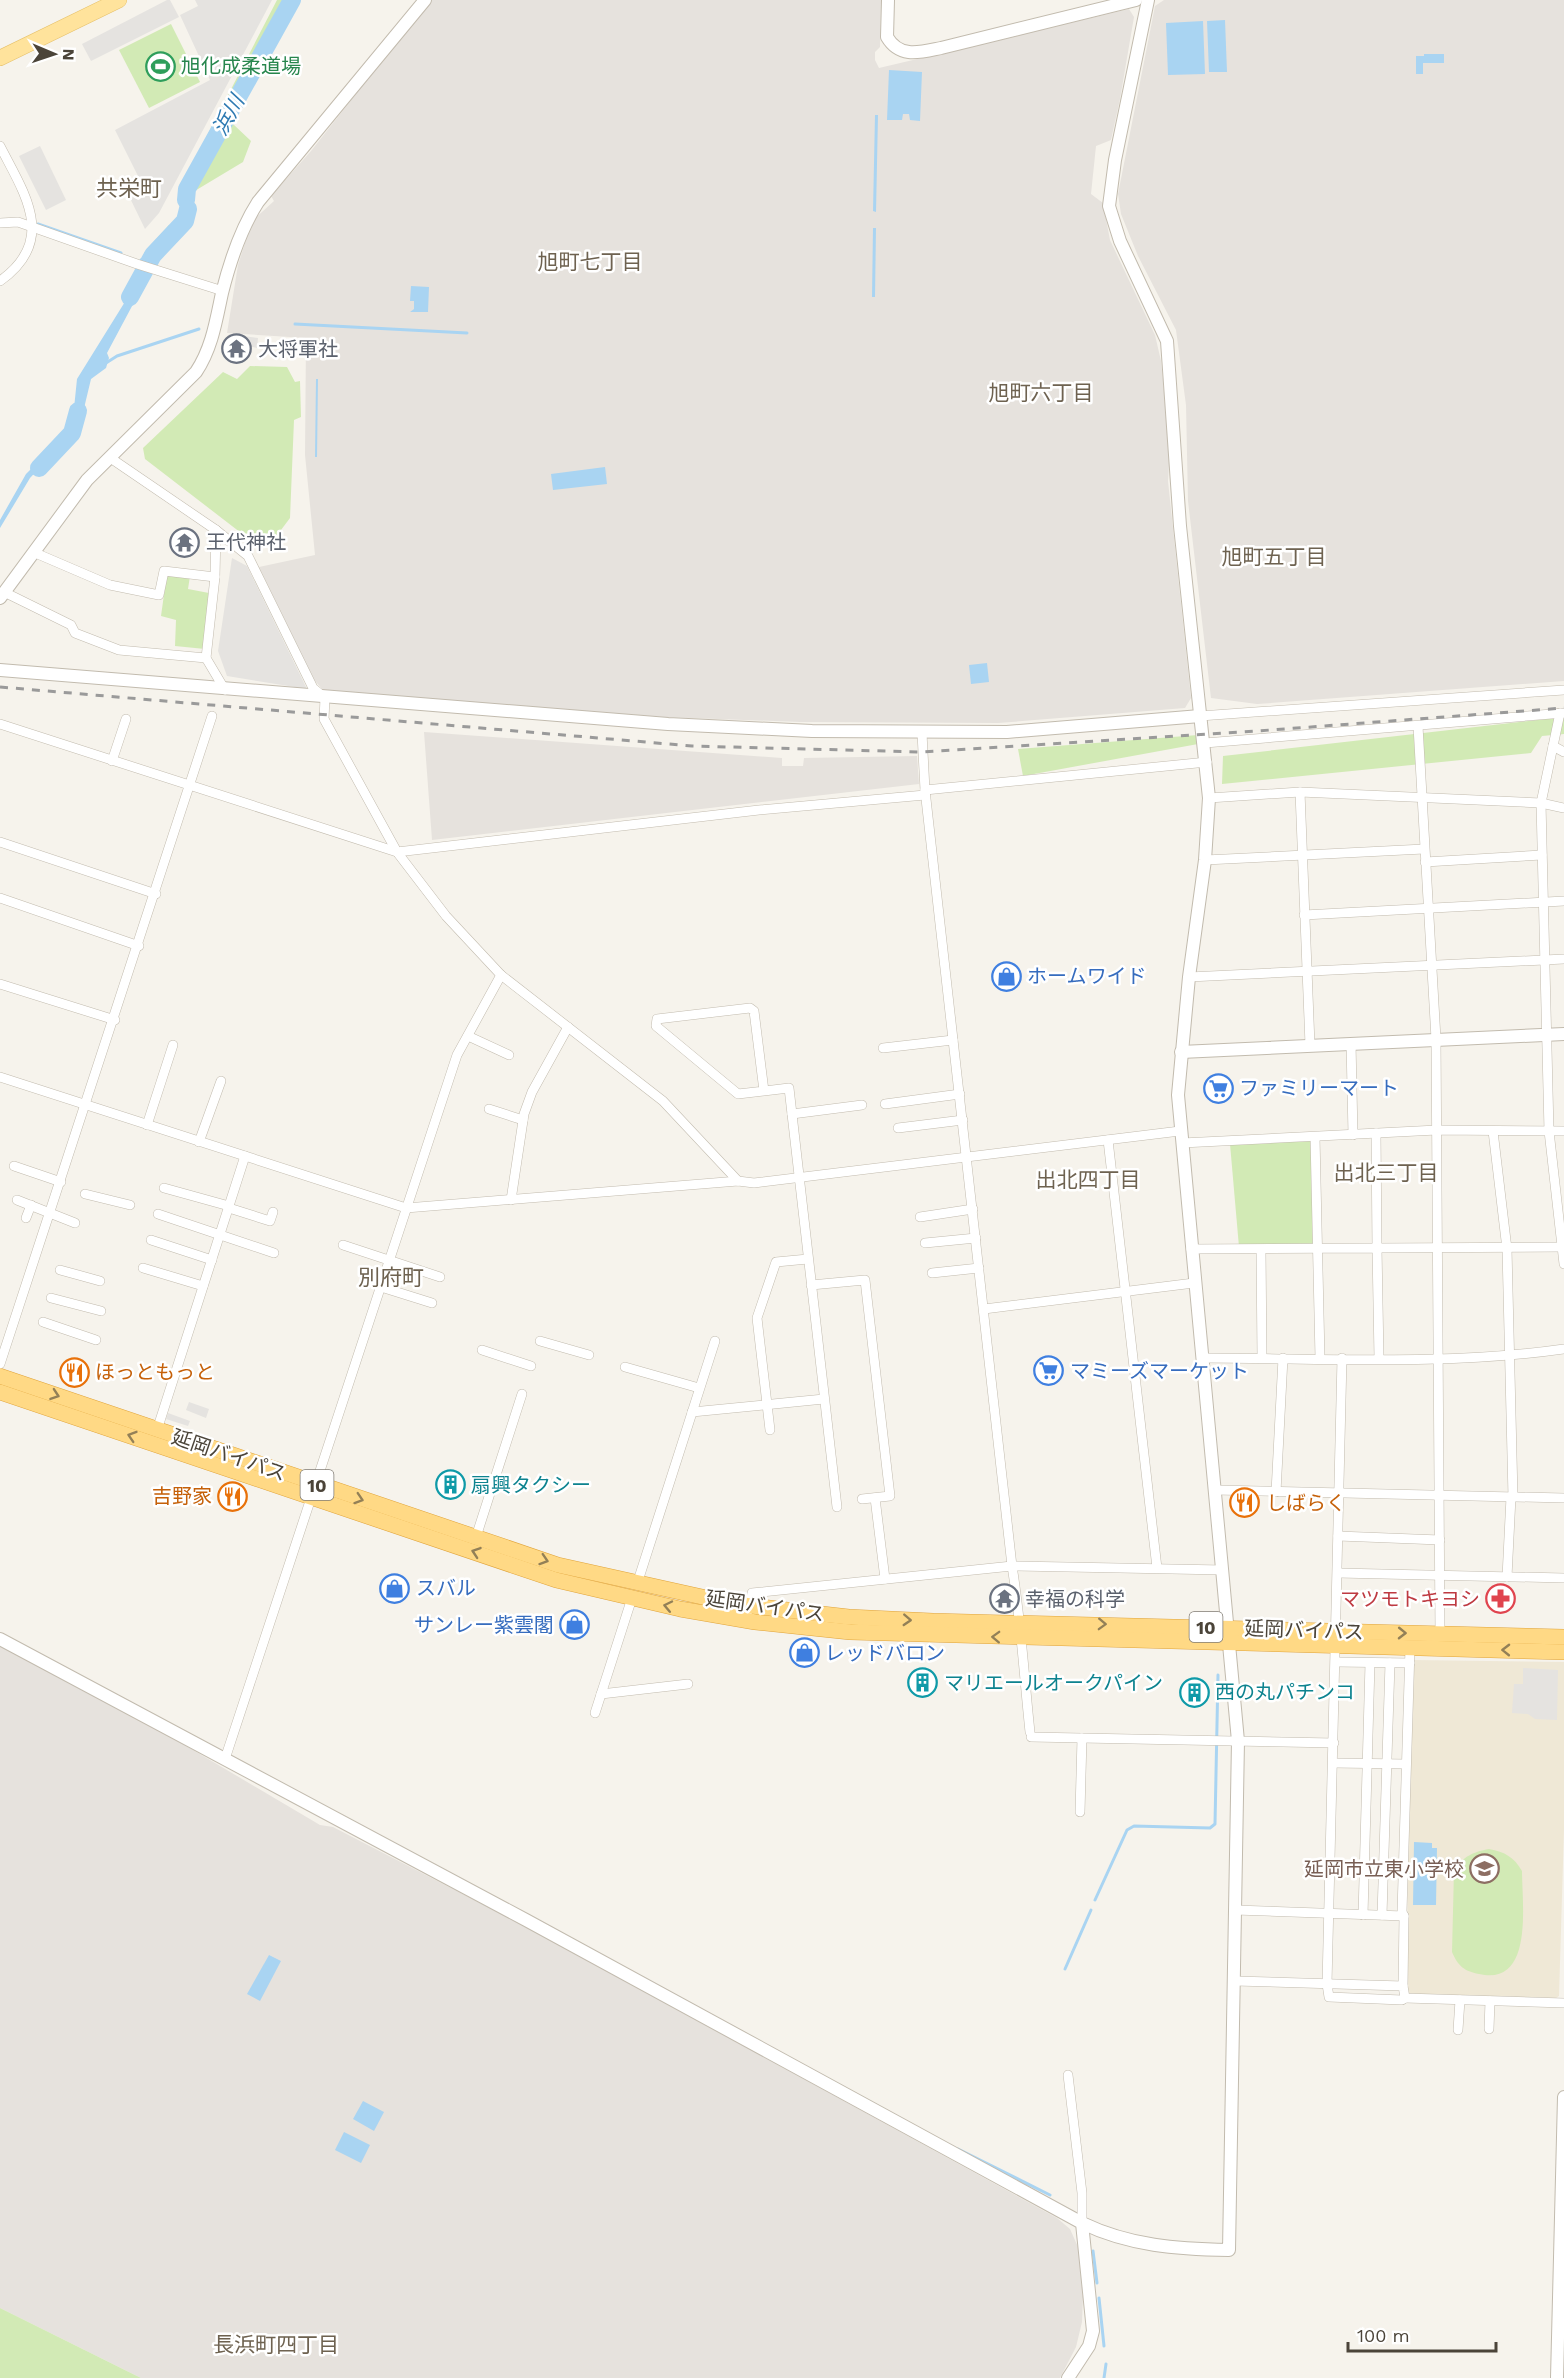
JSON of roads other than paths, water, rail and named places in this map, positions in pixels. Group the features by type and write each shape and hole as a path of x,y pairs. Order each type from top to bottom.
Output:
{"highway":[{"name":"延岡バイパス","path":"0,1376 157,1430 556,1580 635,1591 850,1632 1021,1630 1336,1639 1440,1634 1564,1637"},
{"name":"延岡バイパス","path":"0,1392 314,1490 476,1537 635,1591"},
{"name":"延岡バイパス","path":"1336,1639 1410,1655 1564,1652"}],"main road":[{"path":"0,58 118,0"}],"street":[{"path":"206,658 119,650 75,633 71,625 2,595 87,480 200,366 208,352 223,291 244,223 258,202 425,0"},
{"path":"888,0 887,38 897,49 911,52 941,48 1136,0"},
{"path":"0,1639 1082,2223 1105,2234 1155,2246 1229,2250 1238,1741 1216,1490 1194,1283 1178,1076 1205,860 1209,798 1207,762 1180,526 1167,340 1120,242 1109,206 1113,169 1148,0"},
{"path":"0,146 30,205 33,235 20,262 0,280"},
{"path":"0,223 18,222 137,264 223,291"},
{"path":"109,457 216,530 248,556 313,688 325,698"},
{"path":"216,530 215,577 206,658 225,690"},
{"path":"33,552 110,585 159,595 164,571 215,577"},
{"path":"0,670 225,690 668,724 922,733 1007,732 1564,690"},
{"path":"325,698 324,719 397,852 419,884 501,975 663,1101 738,1181"},
{"path":"1205,743 1562,713 1541,803 1549,1131 1559,1187 1564,1264"},
{"path":"0,1364 115,1020 212,716"},
{"path":"112,760 126,719"},
{"path":"0,724 397,852 1207,762"},
{"path":"1418,726 1436,1039 1440,1634"},
{"path":"922,733 925,792 1021,1630 1030,1735 1334,1743"},
{"path":"1553,746 1564,752"},
{"path":"1300,792 1310,1046"},
{"path":"1209,798 1300,792 1541,803 1564,808"},
{"path":"0,842 156,894"},
{"path":"1205,860 1425,849"},
{"path":"1425,862 1542,855"},
{"path":"0,898 139,946"},
{"path":"1304,915 1564,901"},
{"path":"1189,977 1564,959"},
{"path":"225,1759 457,1055 501,975"},
{"path":"0,984 115,1020"},
{"path":"764,1091 754,1011 750,1008 657,1019 656,1026 738,1094 764,1091 789,1088 837,1507"},
{"path":"511,1200 523,1120 532,1092 568,1027"},
{"path":"1180,1052 1564,1034"},
{"path":"468,1036 509,1055"},
{"path":"884,1048 953,1040"},
{"path":"1351,1043 1353,1134"},
{"path":"147,1125 173,1045"},
{"path":"0,1077 406,1208 738,1181 754,1183 1108,1140 1181,1137 1315,1137 1437,1130 1564,1131"},
{"path":"199,1142 221,1081"},
{"path":"885,1104 960,1094"},
{"path":"792,1114 862,1105"},
{"path":"489,1109 523,1120"},
{"path":"898,1128 963,1120"},
{"path":"1493,1131 1508,1249 1512,1497 1507,1577"},
{"path":"1376,1133 1379,1358"},
{"path":"1315,1137 1320,1358"},
{"path":"1108,1140 1156,1568"},
{"path":"157,1430 245,1156"},
{"path":"14,1166 61,1182"},
{"path":"165,1188 270,1221 273,1212"},
{"path":"85,1194 130,1205"},
{"path":"17,1200 75,1223"},
{"path":"26,1218 31,1205"},
{"path":"920,1217 973,1209"},
{"path":"158,1214 274,1253"},
{"path":"925,1243 976,1238"},
{"path":"151,1240 212,1260"},
{"path":"342,1245 440,1277"},
{"path":"1191,1249 1562,1247"},
{"path":"1261,1250 1262,1358"},
{"path":"770,1430 757,1318 776,1262 808,1259"},
{"path":"143,1268 203,1286"},
{"path":"932,1273 979,1268"},
{"path":"60,1270 100,1281"},
{"path":"811,1285 865,1280 890,1496 862,1498"},
{"path":"984,1309 1194,1283"},
{"path":"381,1287 432,1303"},
{"path":"51,1298 101,1311"},
{"path":"43,1322 96,1340"},
{"path":"540,1341 589,1355"},
{"path":"595,1713 715,1341"},
{"path":"1202,1358 1439,1359 1510,1357 1564,1349"},
{"path":"482,1350 531,1366"},
{"path":"1276,1492 1283,1358"},
{"path":"1342,1358 1327,1983 1329,1997 1564,2003"},
{"path":"625,1367 699,1388"},
{"path":"476,1537 522,1394"},
{"path":"692,1412 824,1399"},
{"path":"1216,1490 1564,1498"},
{"path":"875,1498 885,1579"},
{"path":"1338,1536 1440,1540"},
{"path":"748,1613 752,1593 1012,1566 1223,1570"},
{"path":"1338,1573 1564,1578"},
{"path":"1336,1662 1390,1663 1410,1655 1402,1912 1404,1916 1403,1986 1405,1998"},
{"path":"1363,1915 1370,1663"},
{"path":"1382,1915 1390,1663"},
{"path":"601,1694 688,1684"},
{"path":"1080,1812 1082,1738"},
{"path":"1333,1763 1406,1764"},
{"path":"1235,1910 1404,1916"},
{"path":"1235,1981 1403,1986"},
{"path":"1372,1999 1373,1985"},
{"path":"1458,2030 1460,2000"},
{"path":"1489,2030 1490,2001"},
{"path":"1068,2075 1083,2193 1082,2223 1093,2331 1089,2346 1068,2378"},
{"path":"1557,2378 1564,2097"}],"water":[{"path":"1225,20 1227,72 1209,72 1207,21"},
{"path":"1203,21 1205,74 1168,75 1166,23"},
{"path":"1424,54 1444,54 1444,63 1423,63 1423,74 1416,74 1416,56 1424,56"},
{"path":"889,70 922,72 920,121 910,120 909,114 903,114 902,120 887,120"},
{"path":"875,115 878,115 876,212 873,211"},
{"path":"873,228 876,228 875,297 872,297"},
{"path":"141,276 147,278 107,353 109,358 106,368 91,379 80,425 30,478 0,528 0,520 26,474 72,428 77,379"},
{"path":"411,286 429,287 428,312 410,312 414,309 414,301 410,301"},
{"path":"316,379 318,379 317,457 315,457"},
{"path":"605,467 607,484 553,490 551,474"},
{"path":"987,663 989,682 971,684 969,665"},
{"path":"1414,1842 1432,1843 1432,1848 1437,1848 1436,1905 1413,1905"},
{"path":"269,1955 281,1961 260,2001 247,1994"},
{"path":"363,2101 384,2112 374,2131 353,2119"},
{"path":"344,2132 370,2145 361,2163 335,2150"}],"waterway":[{"name":"浜川","path":"186,200 187,189 292,0"},
{"name":"浜川","path":"130,297 153,255 185,221 188,209"},
{"path":"38,224 121,253"},
{"path":"141,260 149,262"},
{"path":"295,324 467,333"},
{"path":"106,363 117,356 199,329"},
{"name":"浜川","path":"39,468 72,433 78,411"},
{"path":"1095,1900 1127,1830 1134,1826 1210,1828 1215,1824 1218,1675"},
{"path":"1065,1969 1091,1910"},
{"path":"958,2149 1050,2195"},
{"path":"1093,2251 1097,2283"},
{"path":"1099,2298 1104,2346"},
{"path":"1104,2378 1106,2364"}],"railway":[{"path":"0,687 692,746 921,752 1257,731 1564,708"}],"place":[{"name":"旭化成柔道場","path":"160,66"},
{"name":"大将軍社","path":"237,349"},
{"name":"王代神社","path":"185,542"},
{"name":"ホームワイド","path":"1006,976"},
{"name":"ファミリーマート","path":"1218,1088"},
{"name":"マミーズマーケット","path":"1049,1371"},
{"name":"ほっともっと","path":"74,1372"},
{"name":"扇興タクシー","path":"450,1485"},
{"name":"吉野家","path":"233,1496"},
{"name":"しばらく","path":"1245,1503"},
{"name":"スバル","path":"395,1588"},
{"name":"幸福の科学","path":"1004,1599"},
{"name":"マツモトキヨシ","path":"1501,1599"},
{"name":"サンレー紫雲閣","path":"575,1625"},
{"name":"レッドバロン","path":"804,1653"},
{"name":"マリエールオークパイン","path":"923,1683"},
{"name":"西の丸パチンコ","path":"1194,1692"},
{"name":"延岡市立東小学校","path":"1485,1869"}],"district":[{"name":"共栄町","path":"129,188"},
{"name":"旭町七丁目","path":"590,261"},
{"name":"旭町六丁目","path":"1041,392"},
{"name":"旭町五丁目","path":"1274,556"},
{"name":"出北三丁目","path":"1386,1172"},
{"name":"出北四丁目","path":"1088,1179"},
{"name":"別府町","path":"391,1277"},
{"name":"長浜町四丁目","path":"276,2344"}]}
